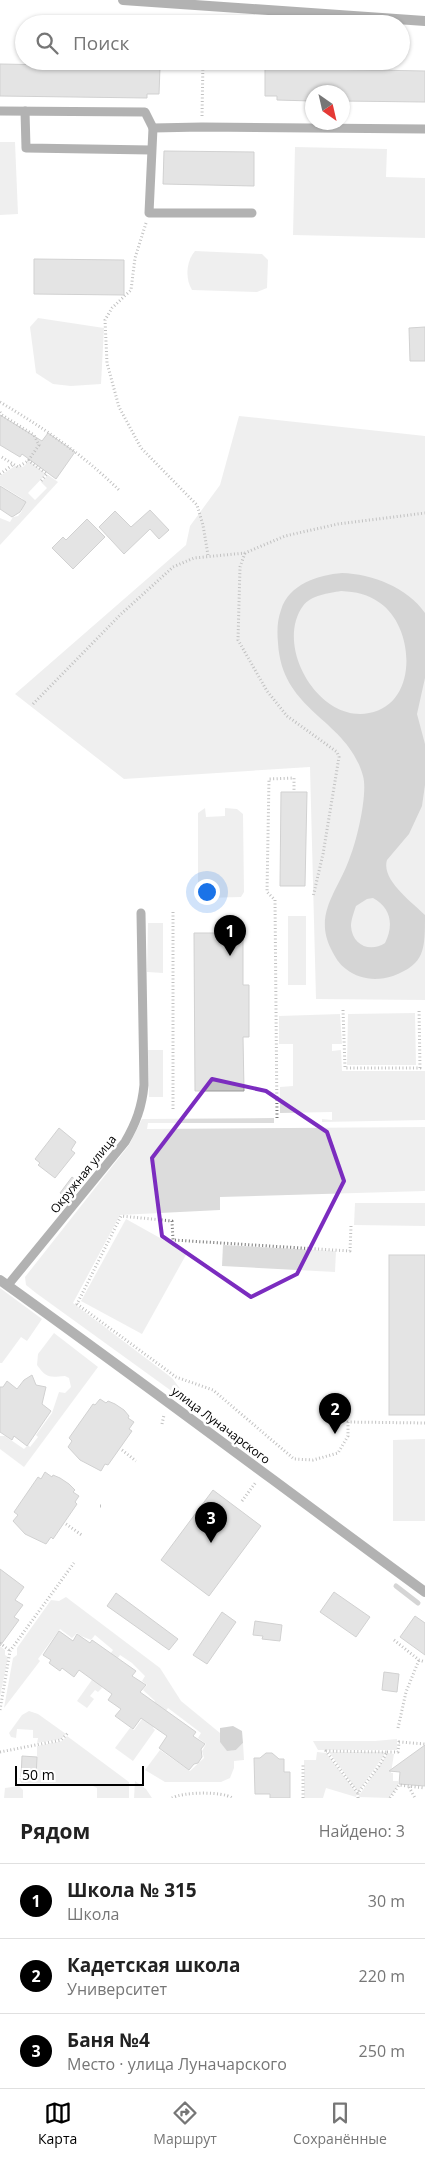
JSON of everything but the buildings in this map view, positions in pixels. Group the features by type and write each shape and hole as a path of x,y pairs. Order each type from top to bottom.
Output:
{"street":[{"path":"123,0 339,15"},
{"path":"410,20 425,21"},
{"name":"улица Луначарского","path":"4,1282 176,1406 262,1473 425,1592"}],"lane":[{"path":"0,111 145,112 153,128 149,213 252,213"},
{"path":"25,111 26,148 151,150"},
{"path":"153,128 202,126 425,129"},
{"name":"Окружная улица","path":"4,1282 125,1142 135,1124 144,1085 141,913"}],"path":[{"path":"202,126 203,70"},
{"path":"149,213 135,258 131,290 112,308 105,320 106,362 119,407 141,448 197,505 203,525 208,555"},
{"path":"0,402 50,432 91,463 119,490"},
{"path":"0,412 2,416 34,435 39,445 24,465 18,467 0,456"},
{"path":"28,460 47,474 41,481"},
{"path":"0,474 14,464"},
{"path":"32,704 120,615 173,567 194,558 208,555 245,553 285,536 338,524 425,513"},
{"path":"245,553 240,567 238,640 267,690 287,716 337,752 339,757 314,897"},
{"path":"277,1118 275,900 267,892 269,778 294,778 294,792"},
{"path":"172,912 173,1111"},
{"path":"419,1009 420,1068"},
{"path":"344,1010 345,1068 425,1068"},
{"path":"350,1226 350,1251 174,1240 172,1221 121,1216 77,1304 176,1377 212,1390 294,1459 313,1460 338,1453 348,1436 348,1422 425,1423"},
{"path":"122,1450 136,1461"},
{"path":"242,1501 262,1473"},
{"path":"66,1524 83,1536"},
{"path":"0,1710 10,1651 74,1563"},
{"path":"394,1640 419,1660 425,1662"},
{"path":"0,1643 10,1651"},
{"path":"398,1728 406,1692 419,1660"},
{"path":"0,1752 61,1740 68,1733"},
{"path":"358,1793 326,1751 398,1752 399,1742 425,1744"},
{"path":"357,1798 358,1793 379,1766 386,1752"},
{"path":"303,1765 303,1798"},
{"path":"390,1798 399,1786 425,1788"},
{"path":"408,1786 415,1798"},
{"path":"172,1798 179,1794 223,1794 232,1798"}],"highlighted area":[{"path":"212,1079 266,1091 327,1132 344,1181 297,1274 251,1297 162,1236 152,1158"}],"shaded area":[{"path":"0,142 15,142 18,214 0,215"},
{"path":"295,147 387,149 386,177 425,178 425,238 293,235"},
{"path":"195,251 262,254 268,260 267,288 257,292 192,290 188,281 188,265"},
{"path":"38,318 104,328 101,384 71,386 53,384 36,373 30,327"},
{"path":"239,416 425,436 425,1000 316,999 310,767 124,779 15,694 186,545 190,526 220,485"},
{"path":"29,461 46,474 28,493 35,500 47,488 41,482 48,475 58,482 0,545 0,518 10,522 13,517 18,516 22,511 20,507 23,499 0,485 0,476 15,466 23,467"},
{"path":"342,573 377,579 399,589 409,596 425,613 425,678 417,714 425,744 425,785 422,806 409,834 387,860 386,868 393,883 425,915 423,947 417,961 412,966 393,976 381,979 363,977 351,973 336,958 326,936 326,913 356,840 363,805 363,776 355,757 344,741 302,701 291,685 282,666 278,643 280,614 285,601 297,587 323,576","holes":["341,591 362,594 380,603 392,614 400,629 405,646 406,664 404,681 397,695 385,707 369,713 351,713 334,706 318,694 306,678 298,660 294,641 295,622 303,606 315,597","373,898 384,907 390,923 385,943 379,946 368,947 358,942 355,938 352,933 351,924 356,906 367,899"]},
{"path":"205,808 206,817 225,816 225,808 237,809 243,814 244,892 241,897 203,898 198,892 198,813"},
{"path":"288,916 306,916 306,985 288,985"},
{"path":"148,923 163,923 163,973 147,972"},
{"path":"415,1013 416,1065 347,1065 348,1014"},
{"path":"340,1014 342,1044 332,1044 332,1051 341,1050 342,1071 425,1071 425,1120 322,1122 322,1119 332,1120 332,1112 280,1113 280,1087 293,1086 293,1044 279,1044 279,1016"},
{"path":"148,1050 163,1050 163,1097 149,1097"},
{"path":"274,1118 274,1123 148,1123 147,1129 425,1127 425,1191 220,1197 220,1210 120,1215 73,1303 172,1378 195,1408 36,1293 26,1285 25,1277 129,1145 142,1119"},
{"path":"355,1203 425,1203 425,1226 354,1225"},
{"path":"126,1219 187,1253 142,1334 81,1301"},
{"path":"223,1245 336,1251 335,1272 222,1266"},
{"path":"0,1288 42,1319 27,1341 21,1337 2,1363 0,1363"},
{"path":"54,1333 98,1367 24,1467 0,1449 0,1436 5,1436 24,1449 28,1445 30,1447 52,1413 59,1392 65,1393 71,1387 69,1378 46,1375 37,1365 38,1354"},
{"path":"425,1439 425,1521 393,1521 393,1440"},
{"path":"66,1597 160,1668 181,1701 220,1733 220,1742 236,1750 243,1743 244,1760 234,1761 234,1768 230,1778 221,1782 165,1782 145,1770 160,1750 190,1771 204,1758 202,1751 206,1744 198,1738 201,1733 168,1708 133,1761 115,1748 130,1728 134,1730 155,1701 143,1690 147,1685 142,1681 145,1676 132,1663 120,1655 99,1684 102,1688 98,1692 95,1690 90,1696 94,1699 87,1708 77,1701 113,1650 95,1635 91,1640 77,1633 72,1638 60,1629 38,1659 40,1661 4,1708 13,1658 17,1655 17,1648 51,1600 59,1601"},
{"path":"0,1646 5,1650 5,1655 8,1657 0,1697"},
{"path":"29,1711 38,1714 66,1734 61,1739 37,1743 38,1738 33,1738 33,1730 17,1729 16,1738 11,1737 9,1733 22,1715"},
{"path":"233,1726 242,1731 243,1743 236,1750 227,1751 220,1742 220,1728"},
{"path":"67,1736 129,1782 129,1798 97,1798 97,1788 89,1784 21,1783 19,1778 37,1778 37,1746 62,1741"},
{"path":"397,1739 397,1750 318,1750 313,1741 375,1741"},
{"path":"317,1752 326,1753 357,1793 356,1797 326,1788 323,1798 304,1798 304,1760 316,1760"},
{"path":"329,1752 384,1752 385,1754 358,1792"},
{"path":"388,1753 394,1754 391,1773 393,1773 393,1781 398,1781 398,1786 389,1798 358,1797"},
{"path":"135,1781 146,1789 152,1798 134,1798"},
{"path":"19,1786 23,1790 23,1798 4,1798 5,1788"}],"waterway":[{"path":"396,1586 418,1603"}],"place":[{"name":"Школа № 315","path":"230,956"},
{"name":"Кадетская школа","path":"335,1434"},
{"name":"Баня №4","path":"211,1543"}]}
